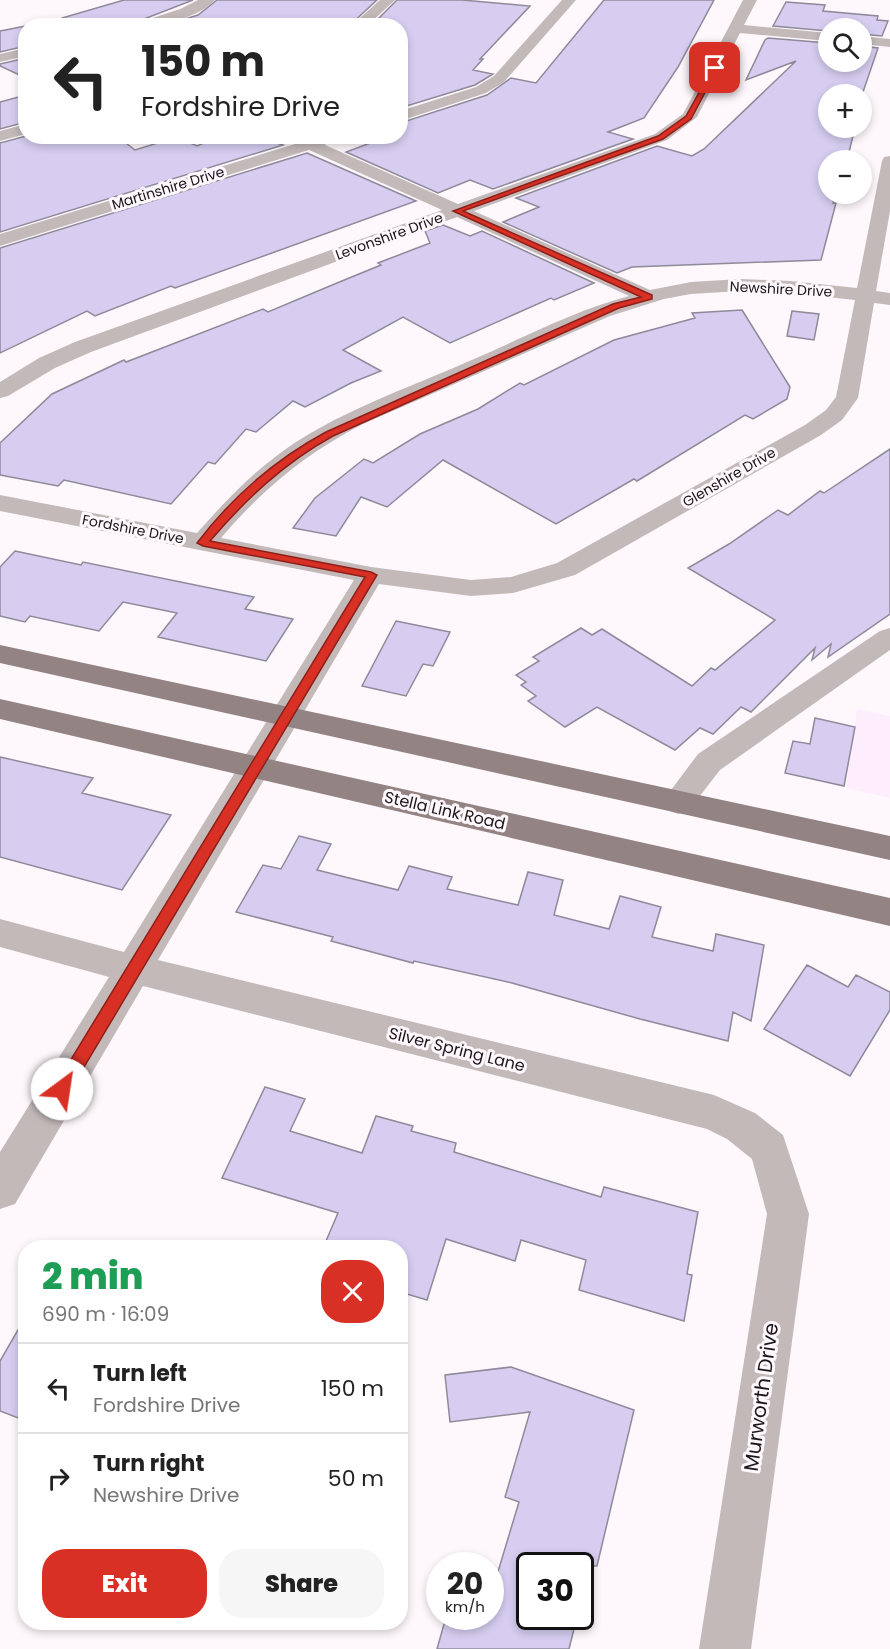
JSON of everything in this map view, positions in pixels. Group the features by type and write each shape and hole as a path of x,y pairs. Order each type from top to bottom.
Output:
{"main road":[{"path":"0,654 285,718 890,848"},
{"name":"Stella Link Road","path":"0,709 890,912"}],"street":[{"path":"164,18 185,12 208,0"},
{"path":"367,18 388,0"},
{"path":"408,113 481,90 499,79 569,0"},
{"name":"Levonshire Drive","path":"0,391 46,363 83,347 646,143 674,130 683,123 695,107 750,0"},
{"path":"735,28 818,36"},
{"path":"872,41 890,43"},
{"path":"0,58 18,54"},
{"path":"0,136 18,131"},
{"name":"Martinshire Drive","path":"0,240 312,144"},
{"path":"309,145 649,297"},
{"name":"Glenshire Drive","path":"371,575 471,588 513,585 567,569 803,436 834,415 847,398 890,161"},
{"name":"Newshire Drive","path":"203,543 235,505 298,451 376,411 605,311 649,297 689,288 744,285 802,288 890,299"},
{"name":"Fordshire Drive","path":"0,503 371,575"},
{"path":"0,1190 371,575"},
{"path":"678,802 709,762 890,637"},
{"name":"Silver Spring Lane","path":"0,933 714,1113 741,1126 769,1148"},
{"name":"Murworth Drive","path":"725,1649 788,1214 769,1148"}],"shaded area":[{"path":"857,709 890,716 890,798 846,788"}],"building":[{"path":"124,0 193,0 147,18 62,18"},
{"path":"217,0 377,0 358,18 188,18 198,15"},
{"path":"397,0 462,0 530,6 480,59 483,59 473,70 493,74 475,85 408,106 408,18 379,18"},
{"path":"604,0 714,0 678,67 644,118 608,132 633,139 493,189 470,180 438,193 346,152 368,144 408,144 408,120 487,95 511,78 536,83"},
{"path":"786,2 825,5 823,11 878,16 877,20 888,21 882,36 872,35 872,18 818,18 818,30 773,26"},
{"path":"18,28 18,48 0,52 0,31"},
{"path":"768,38 818,42 818,72 870,72 866,84 818,84 818,138 852,138 850,150 818,150 818,204 836,204 821,260 632,267 617,273 503,222 539,207 516,198 657,146 692,156 704,149 796,61 746,80"},
{"path":"872,47 878,48 872,66"},
{"path":"18,60 18,74 0,66 0,64"},
{"path":"18,97 18,124 0,129 0,102"},
{"path":"18,138 18,144 127,144 135,150 154,144 283,145 0,232 0,143"},
{"path":"307,153 416,201 175,288 171,286 95,316 87,311 0,353 0,248"},
{"path":"443,225 470,236 482,231 594,283 554,300 551,298 450,343 403,317 343,350 381,371 351,383 305,407 293,401 256,432 246,429 215,464 208,462 171,504 64,480 58,486 0,475 0,443 52,394 124,360 126,362 263,309 268,312 381,265 378,263 430,243 425,231"},
{"path":"742,310 790,387 787,399 753,419 745,415 637,481 634,479 556,524 443,460 387,507 361,497 336,536 293,528 315,498 364,459 373,463 420,434 478,409 520,383 524,385 614,340 695,318 692,313"},
{"path":"792,311 819,314 814,340 787,336"},
{"path":"890,449 890,614 828,657 831,644 812,660 815,648 751,712 741,707 713,734 700,728 675,750 597,707 565,727 528,701 536,696 521,685 526,682 516,675 539,661 533,657 581,628 592,635 602,629 692,686 711,668 715,670 775,620 688,568 729,544 778,510 788,515 820,491 824,493"},
{"path":"15,551 81,565 83,562 254,597 245,609 293,619 266,661 158,637 177,613 123,602 99,631 30,616 25,622 0,616 0,567"},
{"path":"396,621 450,632 433,666 423,664 406,696 362,686"},
{"path":"815,718 855,727 844,786 785,773 793,741 810,744"},
{"path":"0,757 93,778 82,793 171,815 122,890 0,857"},
{"path":"299,836 331,844 317,870 398,890 409,866 452,877 447,889 518,905 528,872 563,880 554,915 609,929 620,896 661,907 652,937 713,951 716,934 764,945 751,1021 733,1012 728,1041 512,983 414,961 413,963 331,941 333,937 236,912 263,865 281,869"},
{"path":"807,965 848,987 856,975 890,992 890,1010 850,1076 764,1029"},
{"path":"265,1087 305,1099 290,1131 362,1153 376,1116 413,1126 411,1131 456,1143 454,1152 601,1197 604,1187 698,1212 687,1274 692,1275 684,1321 579,1290 586,1260 521,1240 515,1261 446,1239 427,1300 408,1294 408,1240 326,1240 338,1213 222,1178"},
{"path":"18,1330 18,1418 0,1411 0,1361"},
{"path":"511,1367 634,1410 597,1566 594,1566 594,1552 516,1552 516,1630 574,1630 569,1649 437,1649 442,1630 504,1630 504,1552 519,1502 505,1497 530,1412 450,1422 445,1375"}],"route":[{"path":"62,1089 371,575 203,543 235,505 298,451 376,411 616,306 649,297 457,211 646,143 674,130 689,117 715,68"}]}
